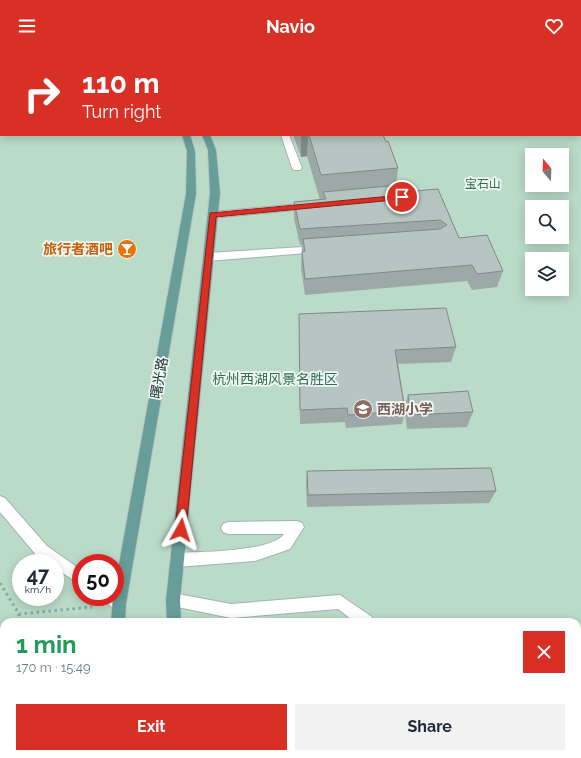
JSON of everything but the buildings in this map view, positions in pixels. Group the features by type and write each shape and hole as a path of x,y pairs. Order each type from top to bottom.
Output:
{"main road":[{"name":"曙光路","path":"123,554 191,194 191,151 186,136"},
{"path":"174,618 173,600 215,193 212,150 206,136"},
{"name":"曙光路","path":"115,606 117,618"}],"street":[{"path":"285,136 297,168"},
{"path":"212,215 323,205"},
{"path":"208,257 326,249"},
{"path":"0,502 42,551 72,572"},
{"path":"178,560 255,554 285,544 298,527 228,528"},
{"path":"173,600 231,611 340,602 361,618"}],"path":[{"path":"0,583 19,614 18,618"},
{"path":"19,614 73,606"}],"green space":[{"name":"杭州西湖风景名胜区","path":"0,136 581,136 581,618 0,618"}],"place":[{"name":"旅行者酒吧","path":"127,249"},
{"name":"西湖小学","path":"363,409"}],"route":[{"path":"181,530 212,215 402,197"}],"park label":[{"name":"宝石山","path":"483,184"}]}
